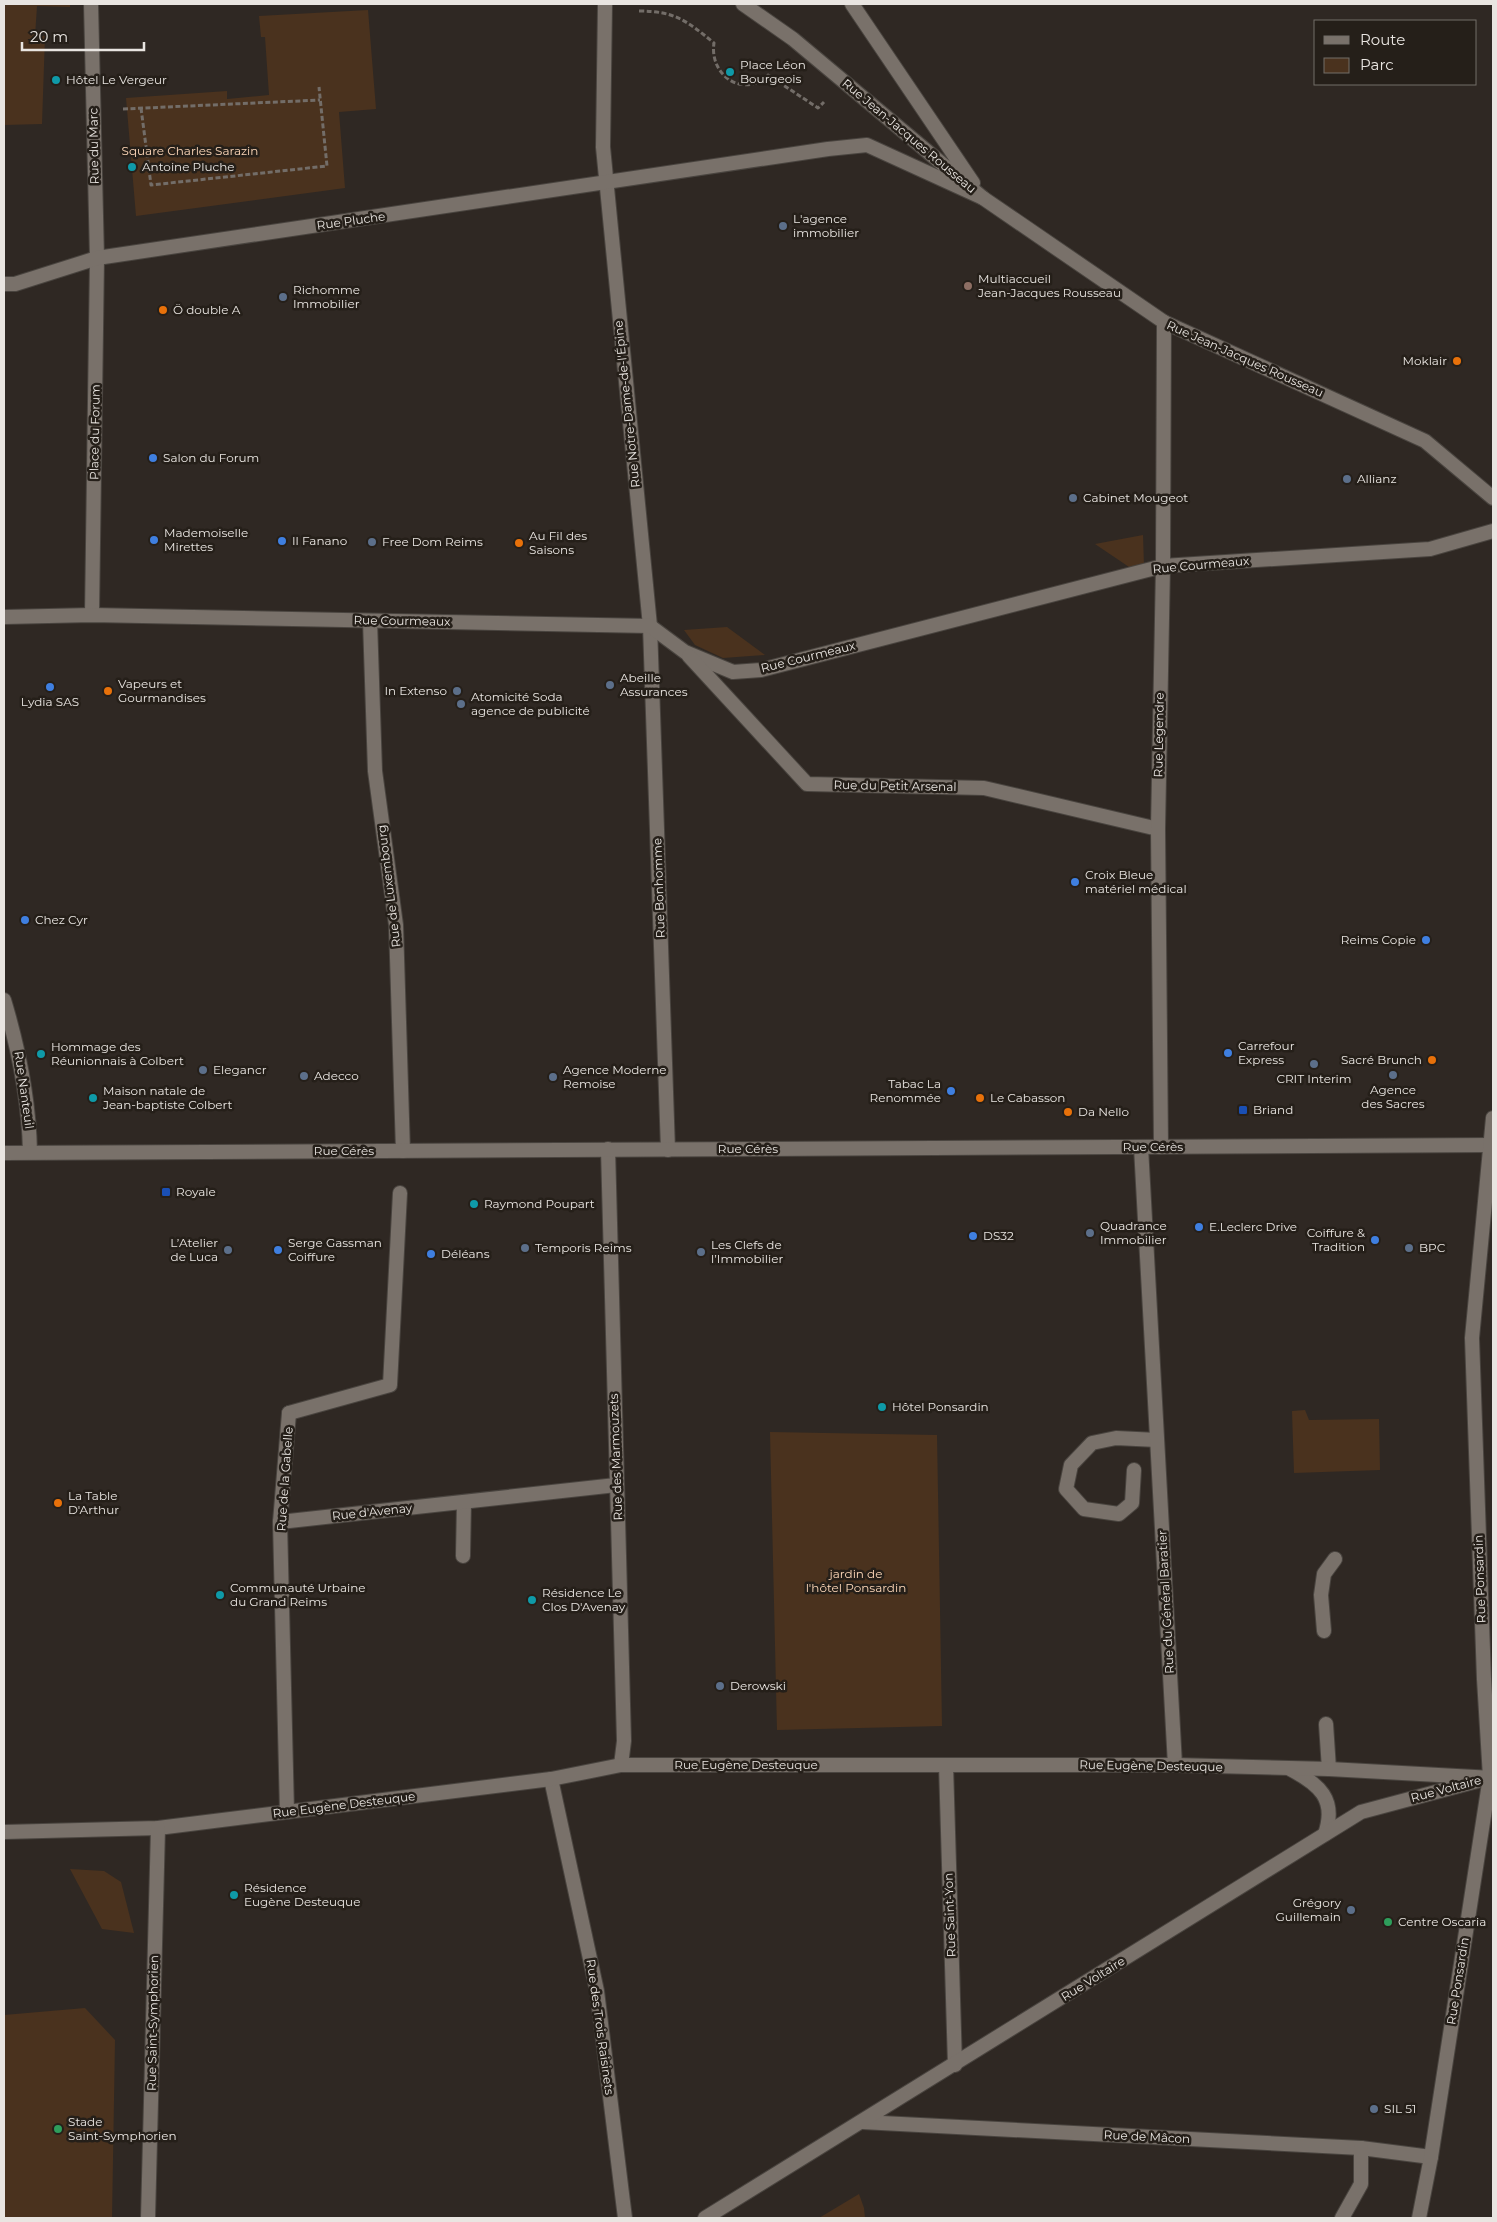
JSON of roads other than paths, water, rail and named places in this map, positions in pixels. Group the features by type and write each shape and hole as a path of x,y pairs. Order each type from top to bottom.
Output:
{"street":[{"name":"Rue du Marc","path":"91,4 97,258"},
{"path":"605,4 603,147 606,182 828,149 867,146 983,198"},
{"name":"Rue Jean-Jacques Rousseau","path":"744,4 793,38 983,198 1164,322 1425,441 1493,498"},
{"path":"852,4 983,198"},
{"name":"Rue Pluche","path":"97,258 606,182"},
{"name":"Rue Notre-Dame-de-l'Épine","path":"606,182 650,626"},
{"path":"4,284 15,284 97,258"},
{"name":"Place du Forum","path":"92,615 97,258"},
{"name":"Rue Legendre","path":"1161,1147 1158,829 1163,566 1164,322"},
{"name":"Rue Courmeaux","path":"92,615 650,626 685,652 733,672 761,670 1163,566 1430,549 1493,531"},
{"path":"4,616 92,615"},
{"name":"Rue de Luxembourg","path":"370,621 375,771 396,925 403,1151"},
{"name":"Rue Bonhomme","path":"650,626 668,1150"},
{"name":"Rue du Petit Arsenal","path":"685,652 807,784 984,788 1158,829"},
{"name":"Rue Nanteuil","path":"4,1000 18,1045 27,1105 30,1152"},
{"name":"Rue Ponsardin","path":"1419,2218 1431,2157 1492,1776 1484,1679 1472,1338 1492,1145 1493,1118"},
{"name":"Rue Cérès","path":"4,1153 1492,1145"},
{"name":"Rue du Général Baratier","path":"1141,1147 1175,1765"},
{"name":"Rue des Marmouzets","path":"608,1149 624,1740 622,1765"},
{"name":"Rue de la Gabelle","path":"287,1812 280,1522 289,1412 390,1385 400,1193"},
{"path":"1134,1470 1132,1502 1119,1514 1084,1509 1066,1489 1070,1465 1092,1443 1116,1438 1157,1440"},
{"name":"Rue d'Avenay","path":"280,1522 616,1485"},
{"path":"463,1556 464,1502"},
{"path":"1324,1632 1321,1595 1324,1574 1335,1559"},
{"path":"1326,1724 1329,1769"},
{"name":"Rue Eugène Desteuque","path":"4,1832 158,1828 551,1779 622,1765 1175,1765 1492,1776"},
{"name":"Rue Saint-Yon","path":"946,1765 955,2065"},
{"path":"1287,1768 1312,1780 1324,1796 1329,1823 1325,1834"},
{"name":"Rue Voltaire","path":"706,2218 1361,1812 1492,1776"},
{"name":"Rue des Trois Raisinets","path":"551,1779 597,1990 625,2218"},
{"name":"Rue Saint-Symphorien","path":"148,2218 158,1828"},
{"name":"Rue de Mâcon","path":"862,2122 1361,2148 1431,2157"},
{"path":"1342,2218 1360,2184 1361,2148"}],"place":[{"name":"Place Léon Bourgeois","path":"730,72"},
{"name":"Hôtel Le Vergeur","path":"56,80"},
{"name":"Antoine Pluche","path":"132,167"},
{"name":"L'agence immobilier","path":"783,226"},
{"name":"Multiaccueil Jean-Jacques Rousseau","path":"968,286"},
{"name":"Richomme Immobilier","path":"283,297"},
{"name":"Ö double A","path":"163,310"},
{"name":"Moklair","path":"1457,361"},
{"name":"Salon du Forum","path":"153,458"},
{"name":"Allianz","path":"1347,479"},
{"name":"Cabinet Mougeot","path":"1073,498"},
{"name":"Mademoiselle Mirettes","path":"154,540"},
{"name":"Il Fanano","path":"282,541"},
{"name":"Free Dom Reims","path":"372,542"},
{"name":"Au Fil des Saisons","path":"519,543"},
{"name":"Abeille Assurances","path":"610,685"},
{"name":"Lydia SAS","path":"50,687"},
{"name":"Vapeurs et Gourmandises","path":"108,691"},
{"name":"In Extenso","path":"457,691"},
{"name":"Atomicité Soda agence de publicité","path":"461,704"},
{"name":"Croix Bleue matériel médical","path":"1075,882"},
{"name":"Chez Cyr","path":"25,920"},
{"name":"Reims Copie","path":"1426,940"},
{"name":"Carrefour Express","path":"1228,1053"},
{"name":"Hommage des Réunionnais à Colbert","path":"41,1054"},
{"name":"Sacré Brunch","path":"1432,1060"},
{"name":"CRIT Interim","path":"1314,1064"},
{"name":"Elegancr","path":"203,1070"},
{"name":"Agence des Sacres","path":"1393,1075"},
{"name":"Adecco","path":"304,1076"},
{"name":"Agence Moderne Remoise","path":"553,1077"},
{"name":"Tabac La Renommée","path":"951,1091"},
{"name":"Maison natale de Jean-baptiste Colbert","path":"93,1098"},
{"name":"Le Cabasson","path":"980,1098"},
{"name":"Briand","path":"1243,1110"},
{"name":"Da Nello","path":"1068,1112"},
{"name":"Royale","path":"166,1192"},
{"name":"Raymond Poupart","path":"474,1204"},
{"name":"E.Leclerc Drive","path":"1199,1227"},
{"name":"Quadrance Immobilier","path":"1090,1233"},
{"name":"DS32","path":"973,1236"},
{"name":"Coiffure & Tradition","path":"1375,1240"},
{"name":"Temporis Reims","path":"525,1248"},
{"name":"BPC","path":"1409,1248"},
{"name":"L’Atelier de Luca","path":"228,1250"},
{"name":"Serge Gassman Coiffure","path":"278,1250"},
{"name":"Les Clefs de l’Immobilier","path":"701,1252"},
{"name":"Déléans","path":"431,1254"},
{"name":"Hôtel Ponsardin","path":"882,1407"},
{"name":"La Table D'Arthur","path":"58,1503"},
{"name":"Communauté Urbaine du Grand Reims","path":"220,1595"},
{"name":"Résidence Le Clos D'Avenay","path":"532,1600"},
{"name":"Derowski","path":"720,1686"},
{"name":"Résidence Eugène Desteuque","path":"234,1895"},
{"name":"Grégory Guillemain","path":"1351,1910"},
{"name":"Centre Oscaria","path":"1388,1922"},
{"name":"SIL 51","path":"1374,2109"},
{"name":"Stade Saint-Symphorien","path":"58,2129"}],"park label":[{"name":"Square Charles Sarazin","path":"190,151"},
{"name":"jardin de l'hôtel Ponsardin","path":"856,1581"}]}
